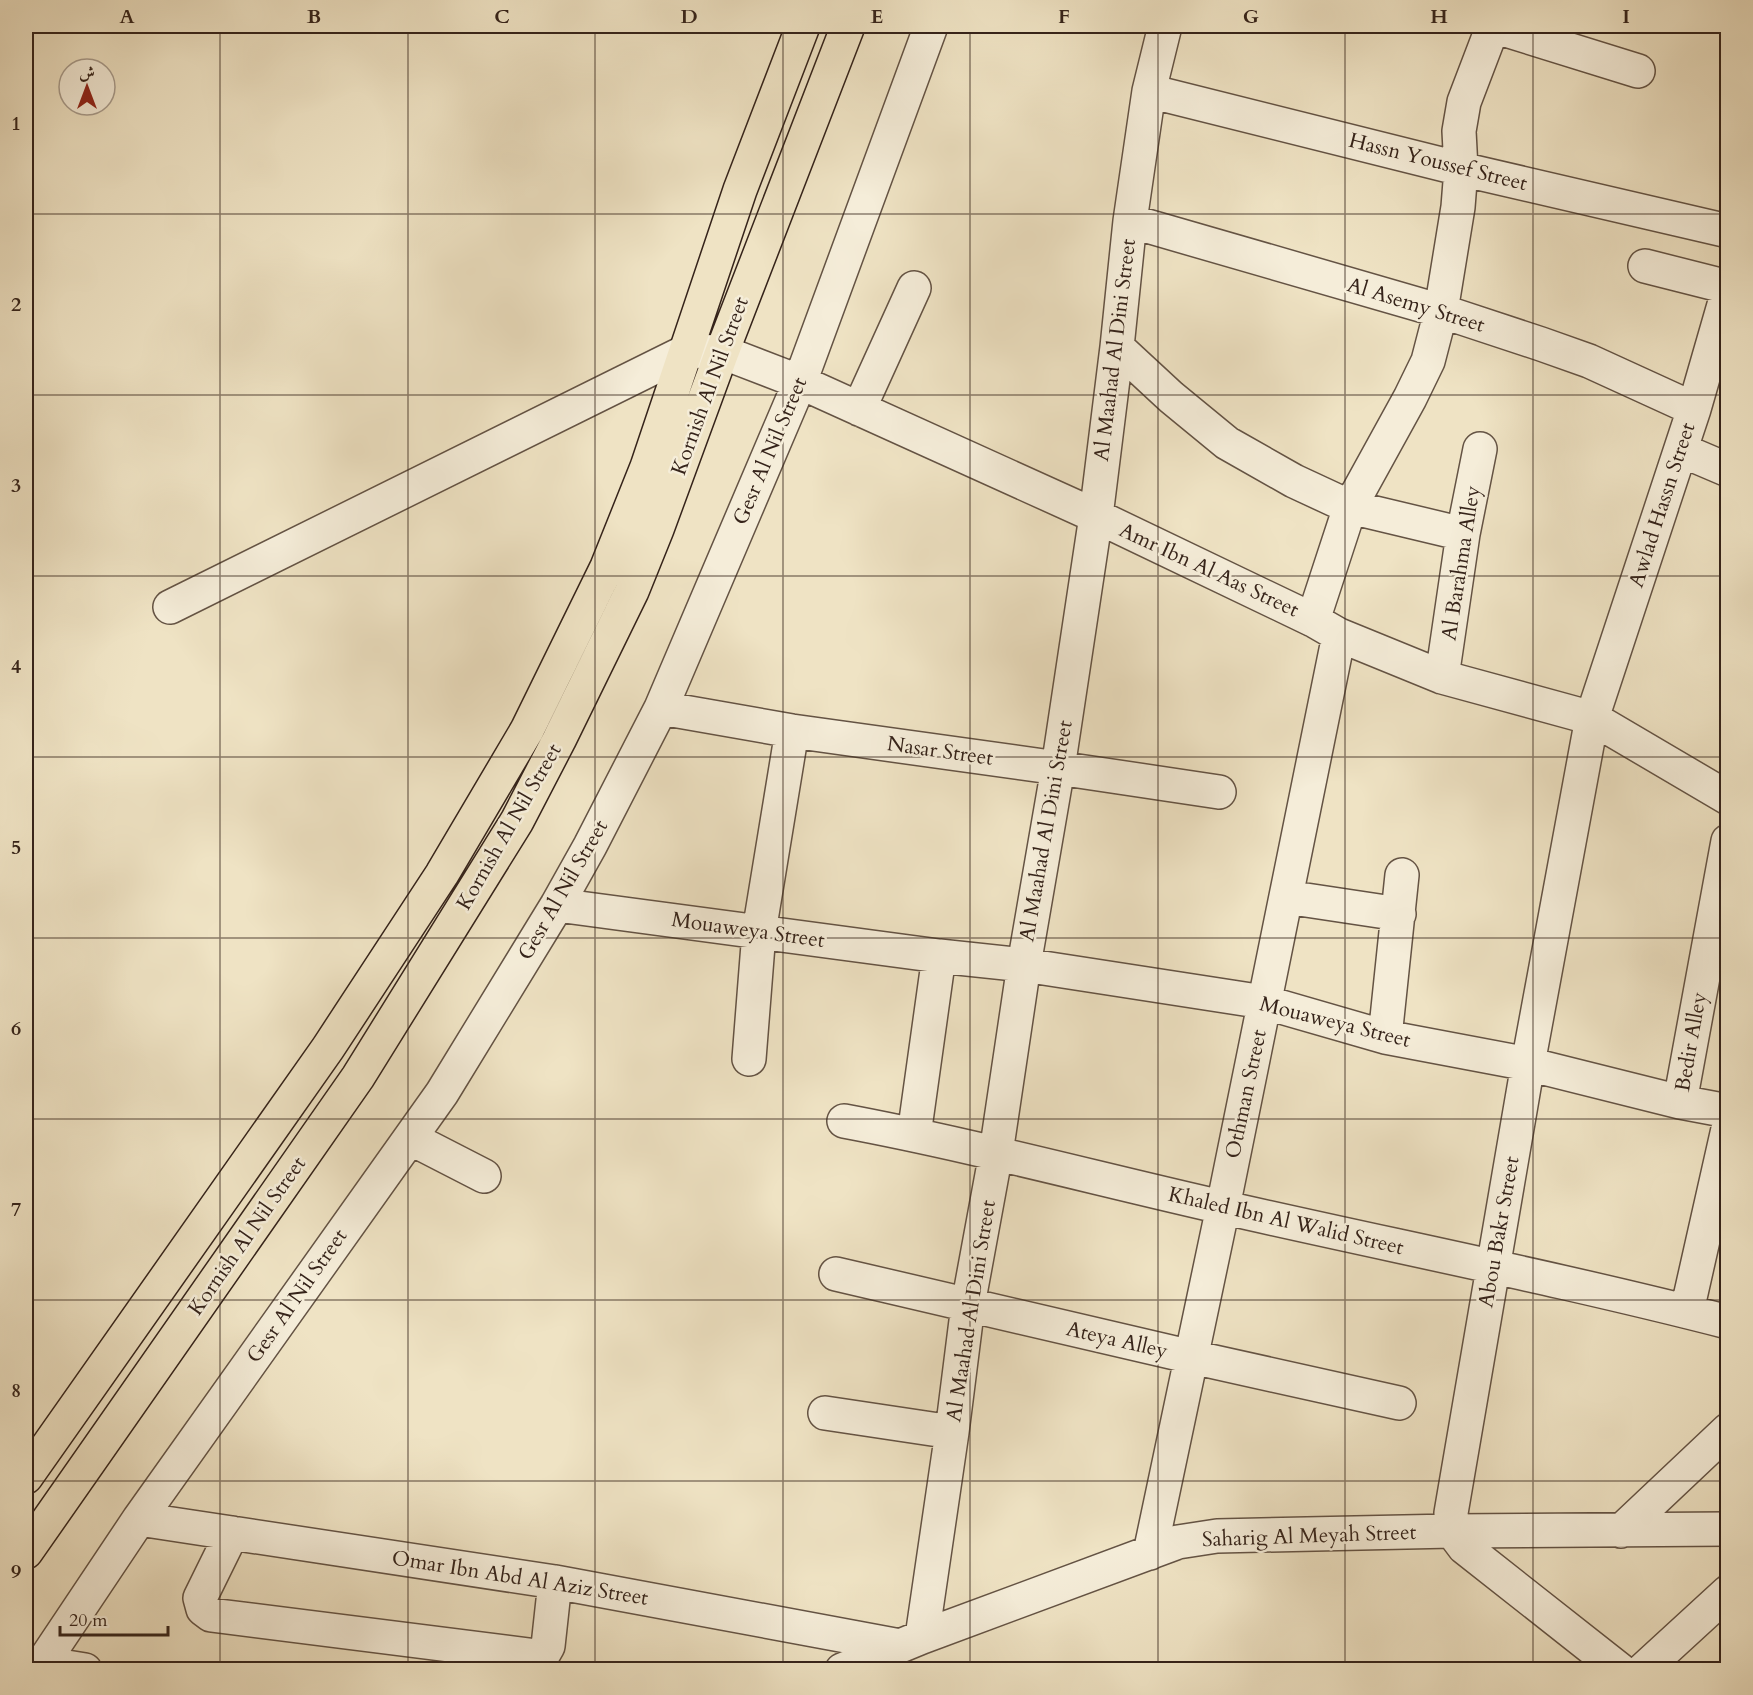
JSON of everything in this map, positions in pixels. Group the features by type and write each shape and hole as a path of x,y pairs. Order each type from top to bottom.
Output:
{"main road":[{"name":"Kornish Al Nil Street","path":"26,1478 328,1048 442,874 527,730 607,567 647,467 740,190 803,26"},
{"name":"Kornish Al Nil Street","path":"26,1552 358,1077 517,821 632,591 848,26"}],"street":[{"name":"Gesr Al Nil Street","path":"40,1666 139,1519 441,1093 590,846 661,708 800,382 931,26"},
{"name":"Al Maahad Al Dini Street","path":"911,1641 952,1432 968,1305 996,1153 1023,965 1058,768 1096,516 1130,221 1149,91 1164,26"},
{"path":"1493,26 1638,72"},
{"name":"Othman Street","path":"1150,1553 1286,897 1326,628 1350,507 1428,361 1441,312 1458,207 1461,169 1460,131 1464,102 1493,26"},
{"name":"Hassn Youssef Street","path":"1149,91 1461,169 1728,231"},
{"name":"Al Asemy Street","path":"1130,221 1441,312 1589,361 1694,409"},
{"path":"1645,266 1728,289"},
{"path":"859,409 914,288"},
{"name":"Awlad Hassn Street","path":"1592,718 1694,409 1728,289"},
{"path":"1117,347 1171,397 1227,442 1294,481 1350,507 1463,534"},
{"name":"Amr Ibn Al Aas Street","path":"687,351 722,352 800,382 1096,516 1326,628 1442,677 1592,718 1728,798"},
{"path":"170,608 687,351"},
{"name":"Al Barahma Alley","path":"1442,677 1463,534 1480,449"},
{"path":"1681,450 1728,470"},
{"name":"Nasar Street","path":"661,708 792,731 1219,792"},
{"name":"Abou Bakr Street","path":"1452,1531 1451,1513 1492,1267 1592,718"},
{"path":"749,1059 759,932 792,731"},
{"name":"Bedir Alley","path":"1680,1102 1728,841"},
{"path":"1385,1037 1402,875"},
{"path":"1286,897 1399,914"},
{"name":"Mouaweya Street","path":"556,905 1023,965 1264,1002 1385,1037 1528,1064 1680,1102 1728,1111"},
{"path":"914,1134 939,956"},
{"name":"Khaled Ibn Al Walid Street","path":"844,1121 914,1134 1728,1322"},
{"path":"1687,1311 1728,1129"},
{"path":"410,1138 484,1176"},
{"name":"Ateya Alley","path":"836,1274 1399,1403"},
{"path":"825,1413 952,1432"},
{"path":"1621,1531 1728,1430"},
{"name":"Omar Ibn Abd Al Aziz Street","path":"139,1519 555,1582 911,1641"},
{"name":"Saharig Al Meyah Street","path":"842,1670 911,1641 1178,1542 1217,1536 1728,1529"},
{"path":"1452,1531 1464,1547 1640,1669 1728,1592"},
{"path":"232,1533 200,1598 203,1609 211,1615 537,1656 544,1653 548,1646 555,1582"},
{"path":"40,1666 85,1670"}]}
